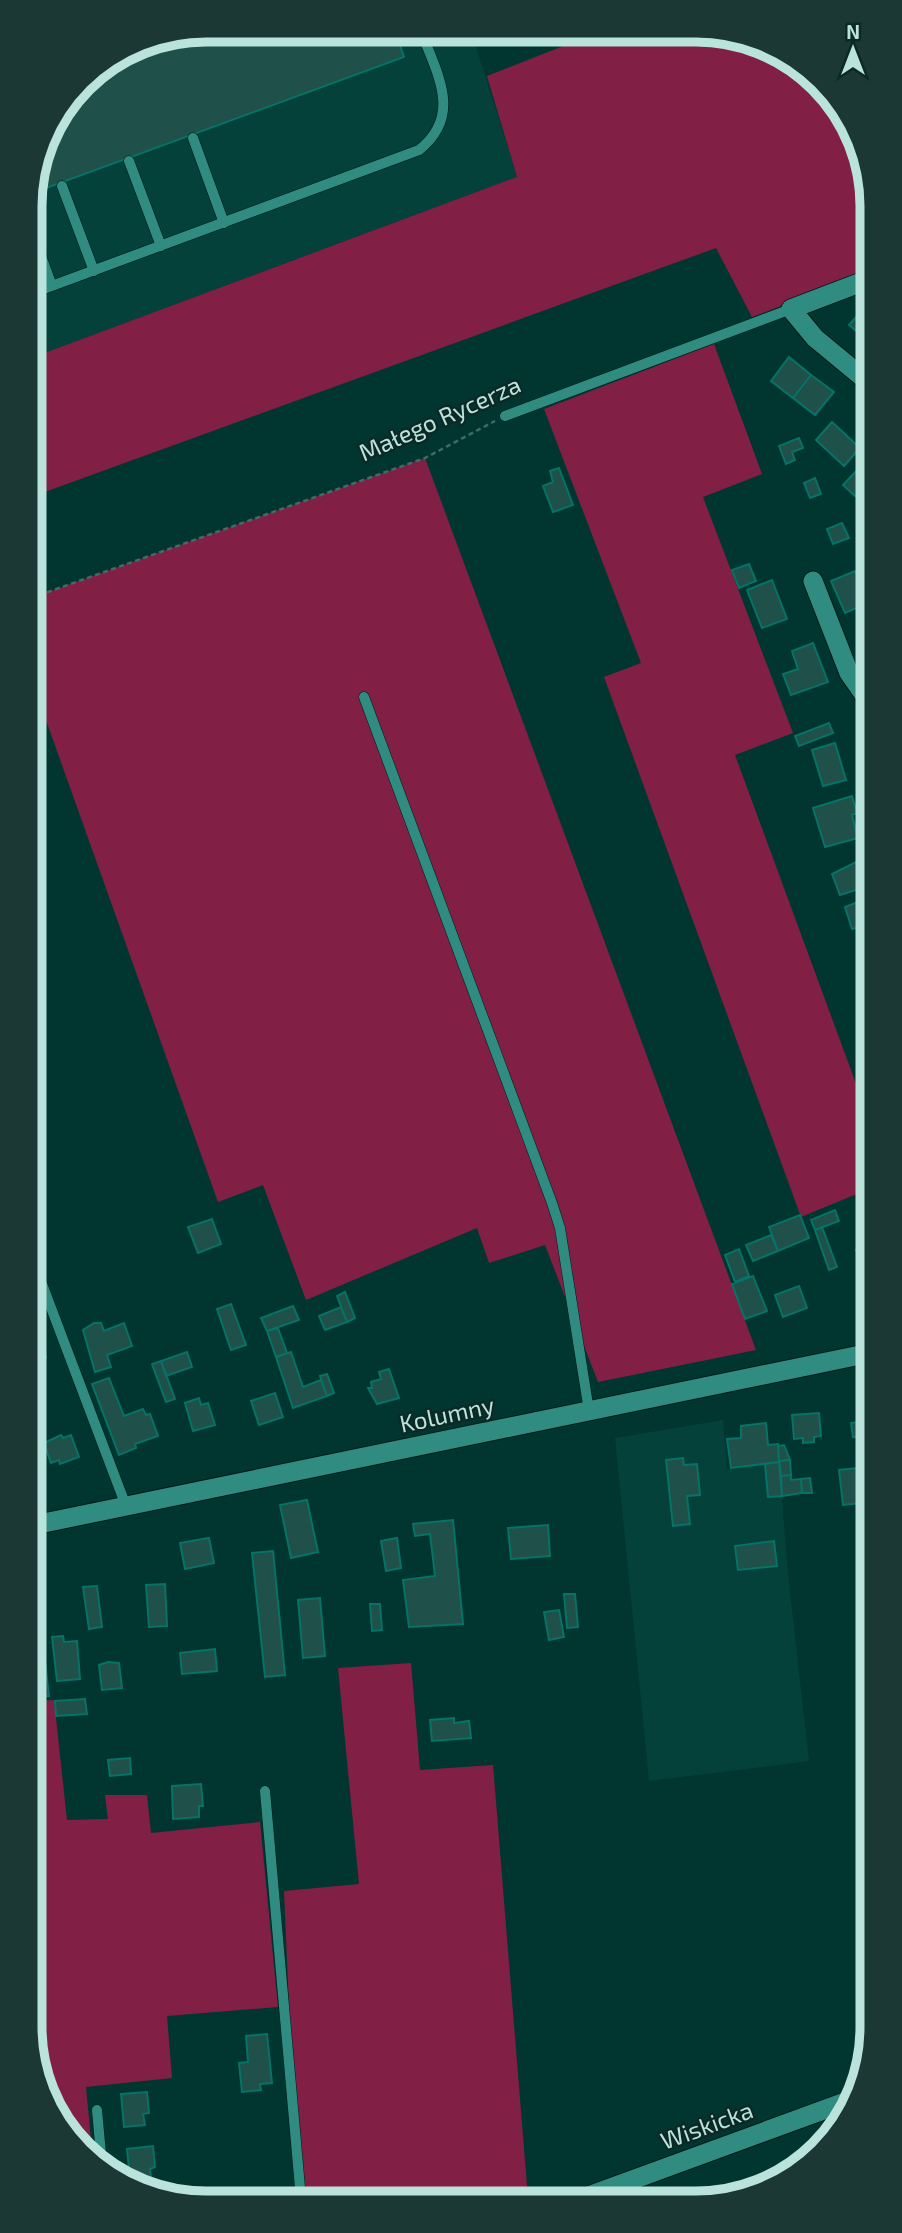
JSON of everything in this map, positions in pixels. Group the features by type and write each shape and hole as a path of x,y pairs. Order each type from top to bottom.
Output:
{"street":[{"name":"Małego Rycerza","path":"791,309 860,283"},
{"path":"791,309 815,338 860,375"},
{"path":"813,581 849,673 860,689"},
{"name":"Kolumny","path":"42,1523 860,1355"},
{"name":"Wiskicka","path":"602,2191 841,2104"}],"lane":[{"path":"42,290 407,157 430,142 443,117 442,87 425,42"},
{"path":"192,138 224,223"},
{"path":"129,161 161,246"},
{"path":"62,186 94,271"},
{"path":"42,259 52,286"},
{"name":"Małego Rycerza","path":"505,416 791,309"},
{"path":"364,697 560,1228 589,1411"},
{"path":"42,1283 126,1506"},
{"path":"265,1791 300,2191"},
{"path":"97,2110 101,2152"}],"path":[{"name":"Małego Rycerza","path":"42,594 425,458 505,416"}],"shaded area":[{"path":"206,42 474,42 517,177 42,354 42,195 51,153 59,133 76,106 98,83 124,64 153,51 184,43"},
{"path":"574,42 707,42 749,51 787,70 812,90 826,106 848,143 859,184 860,276 752,317 716,248 42,493 42,354 517,177 487,76"},
{"path":"714,344 762,474 703,497 793,733 735,755 860,1095 860,1193 801,1217 604,677 641,663 544,409"},
{"path":"425,458 756,1350 598,1382 545,1245 489,1263 477,1228 306,1300 263,1185 218,1202 42,709 42,594"},
{"path":"723,1420 727,1469 779,1462 788,1573 809,1761 649,1781 615,1438"},
{"path":"411,1663 420,1770 493,1765 527,2191 305,2191 289,2006 284,1891 359,1884 338,1668"},
{"path":"54,1700 67,1820 108,1819 105,1795 147,1795 151,1833 260,1822 278,2007 167,2016 172,2078 86,2087 91,2143 76,2127 54,2090 43,2049 42,1701"}],"building":[{"path":"206,42 399,42 404,57 43,189 48,163 59,133 76,106 106,76 133,59 153,51 184,43"},
{"path":"860,313 860,334 849,325"},
{"path":"789,357 811,375 793,398 771,381"},
{"path":"811,375 834,392 815,415 793,398"},
{"path":"832,422 860,448 844,466 816,440"},
{"path":"799,438 803,448 792,452 795,460 786,464 779,446"},
{"path":"559,468 573,505 553,512 543,486 553,482 550,471"},
{"path":"857,470 860,474 860,491 855,496 843,485"},
{"path":"815,478 821,494 810,498 804,483"},
{"path":"842,523 849,538 833,544 827,529"},
{"path":"749,564 756,581 739,588 732,570"},
{"path":"855,571 860,583 860,606 845,613 831,581"},
{"path":"772,580 787,619 762,628 747,590"},
{"path":"813,643 828,682 791,695 783,674 798,669 792,651"},
{"path":"829,723 833,733 799,746 795,736"},
{"path":"835,743 846,780 823,786 812,750"},
{"path":"852,796 857,813 852,815 858,838 825,847 813,808"},
{"path":"856,862 860,871 860,889 840,895 832,874"},
{"path":"860,901 860,927 852,929 845,907"},
{"path":"835,1210 839,1221 815,1230 811,1220"},
{"path":"800,1215 809,1238 778,1251 769,1227"},
{"path":"212,1219 221,1244 198,1253 188,1227"},
{"path":"822,1227 837,1267 829,1270 815,1230"},
{"path":"771,1235 778,1251 753,1261 746,1245"},
{"path":"739,1249 749,1276 735,1282 725,1255"},
{"path":"753,1276 767,1311 745,1319 732,1284"},
{"path":"799,1286 807,1308 783,1317 775,1295"},
{"path":"345,1292 355,1318 347,1322 337,1296"},
{"path":"231,1304 246,1345 231,1350 217,1309"},
{"path":"293,1306 299,1320 267,1331 261,1318"},
{"path":"341,1307 347,1322 325,1330 319,1316"},
{"path":"94,1323 101,1323 104,1331 124,1323 132,1346 107,1355 111,1367 95,1372 83,1330"},
{"path":"278,1328 287,1353 276,1357 267,1331"},
{"path":"42,1341 46,1358 42,1360"},
{"path":"187,1352 192,1367 166,1376 161,1361"},
{"path":"291,1352 303,1387 321,1380 327,1396 293,1408 276,1357"},
{"path":"161,1361 175,1399 166,1402 152,1364"},
{"path":"389,1369 399,1398 377,1404 368,1388 372,1388 371,1382 381,1379 379,1372"},
{"path":"327,1374 334,1393 327,1396 320,1376"},
{"path":"109,1378 124,1416 143,1409 146,1415 150,1414 158,1436 135,1444 136,1448 119,1455 92,1384"},
{"path":"275,1393 283,1417 259,1425 251,1401"},
{"path":"199,1398 201,1405 208,1403 215,1425 193,1431 185,1403"},
{"path":"860,1408 860,1438 853,1437 851,1423 858,1422 857,1409"},
{"path":"819,1413 821,1436 814,1437 814,1442 803,1443 803,1438 794,1439 792,1415"},
{"path":"766,1423 768,1445 778,1444 779,1462 731,1468 727,1439 741,1438 741,1426"},
{"path":"61,1435 63,1438 71,1435 79,1457 60,1464 59,1460 51,1463 44,1443"},
{"path":"784,1445 790,1460 779,1461 778,1446"},
{"path":"683,1458 684,1465 697,1464 700,1495 687,1496 690,1524 673,1526 666,1460"},
{"path":"790,1460 791,1475 781,1476 779,1461"},
{"path":"779,1462 782,1496 768,1497 765,1464"},
{"path":"860,1468 860,1503 843,1505 839,1470"},
{"path":"791,1475 791,1480 801,1479 802,1493 782,1496 781,1476"},
{"path":"810,1478 812,1493 802,1493 801,1479"},
{"path":"307,1500 318,1552 291,1558 280,1505"},
{"path":"453,1520 463,1624 409,1627 403,1580 435,1576 430,1534 415,1536 413,1524"},
{"path":"548,1525 550,1556 511,1559 508,1528"},
{"path":"209,1538 214,1563 185,1569 180,1543"},
{"path":"397,1538 401,1568 386,1571 381,1541"},
{"path":"774,1541 777,1566 738,1570 735,1546"},
{"path":"273,1551 285,1675 265,1677 252,1553"},
{"path":"165,1584 167,1626 149,1627 146,1585"},
{"path":"97,1586 102,1627 89,1629 83,1587"},
{"path":"564,1594 575,1594 578,1627 567,1628"},
{"path":"320,1598 325,1656 303,1658 298,1600"},
{"path":"370,1604 380,1604 382,1630 372,1631"},
{"path":"559,1610 564,1637 549,1640 544,1612"},
{"path":"42,1636 49,1696 42,1696"},
{"path":"63,1636 64,1642 77,1641 80,1679 57,1681 52,1637"},
{"path":"215,1649 217,1671 182,1674 180,1653"},
{"path":"119,1663 122,1688 102,1690 99,1665"},
{"path":"85,1699 87,1714 56,1716 55,1701"},
{"path":"454,1718 454,1723 469,1721 471,1738 432,1741 430,1720"},
{"path":"130,1758 131,1774 110,1776 108,1760"},
{"path":"201,1784 203,1806 199,1806 199,1817 173,1819 172,1786"},
{"path":"267,2034 272,2083 260,2084 261,2090 242,2092 239,2063 248,2062 246,2036"},
{"path":"147,2092 149,2113 143,2114 145,2125 124,2127 121,2094"},
{"path":"153,2146 155,2167 150,2169 151,2179 129,2172 127,2149"}]}
